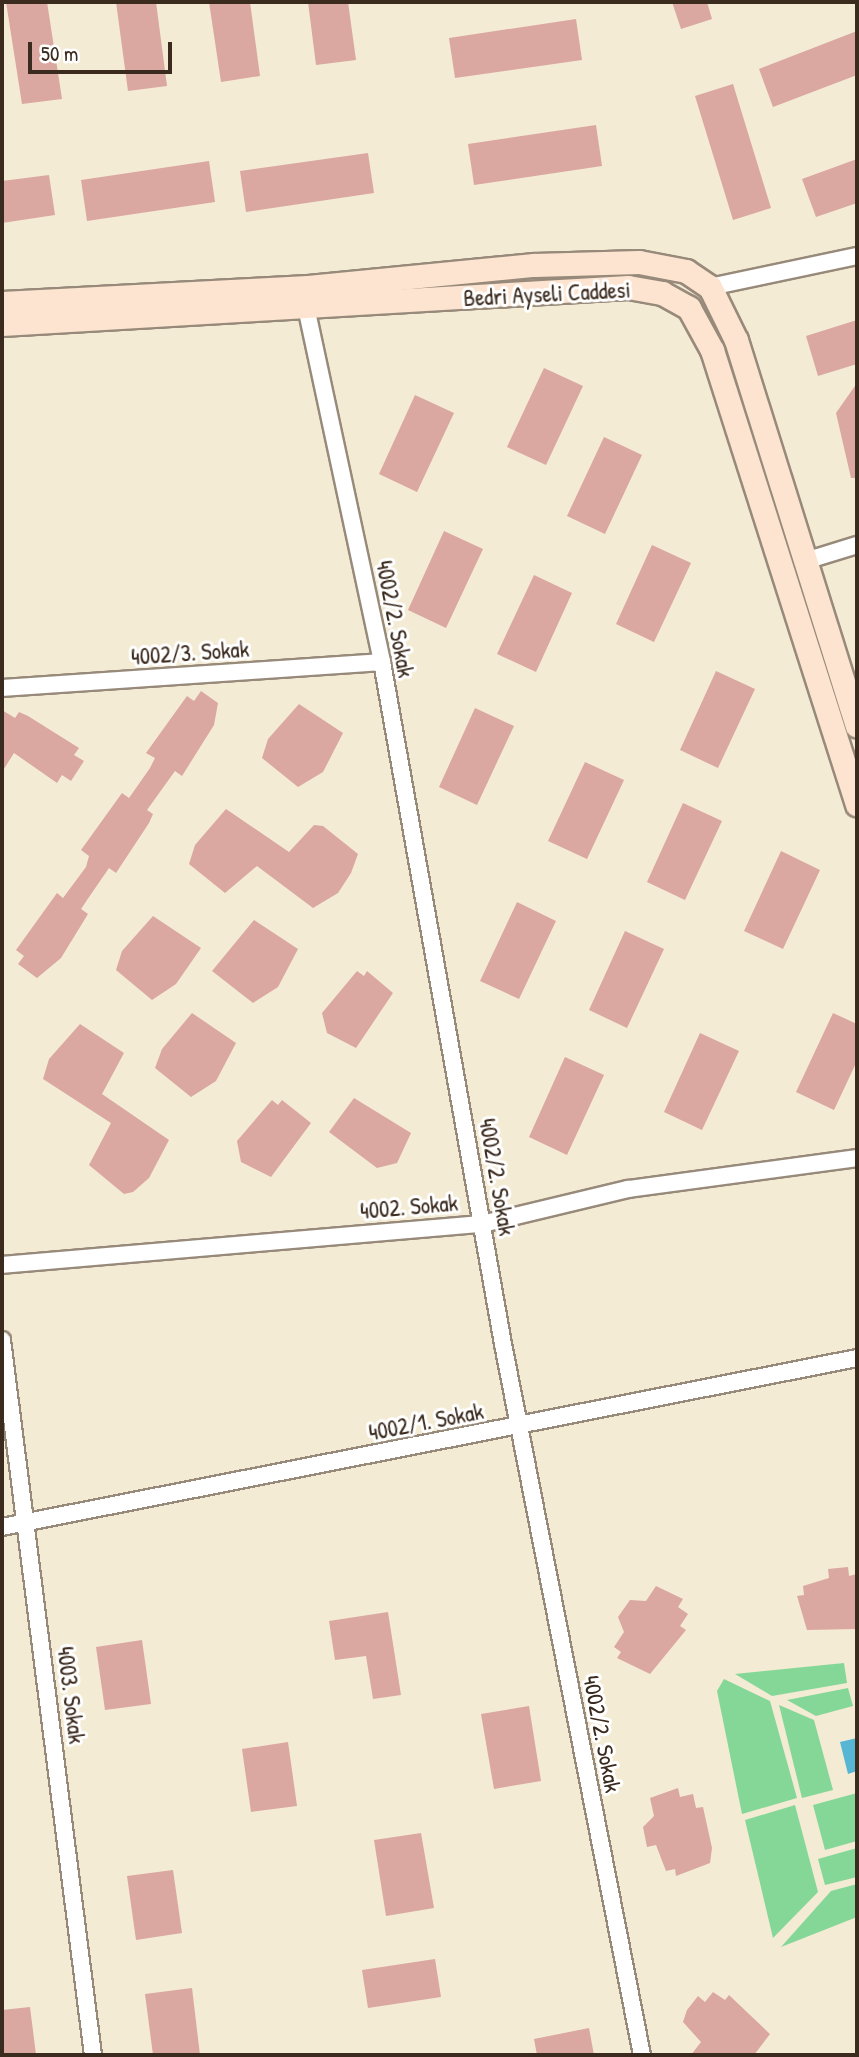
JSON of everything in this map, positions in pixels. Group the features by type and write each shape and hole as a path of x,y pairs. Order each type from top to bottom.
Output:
{"main road":[{"name":"Bedri Ayseli Caddesi","path":"2,303 639,262 686,271 710,287"},
{"name":"Bedri Ayseli Caddesi","path":"2,324 628,287 662,293 689,308 712,350 857,804"},
{"path":"710,287 736,340 857,725"}],"street":[{"path":"710,287 857,256"},
{"name":"4002/2. Sokak","path":"306,307 382,662 519,1427 642,2055"},
{"path":"805,561 857,545"},
{"name":"4002/3. Sokak","path":"2,688 382,662"},
{"name":"4002. Sokak","path":"2,1265 482,1224 628,1189 857,1158"},
{"name":"4003. Sokak","path":"2,1340 93,2055"},
{"name":"4002/1. Sokak","path":"2,1527 519,1427 857,1358"}],"green space":[{"path":"844,1663 847,1683 772,1696 735,1674"},
{"path":"724,1679 770,1701 797,1798 742,1814 717,1691"},
{"path":"848,1688 853,1706 816,1716 787,1700"},
{"path":"779,1705 814,1720 833,1790 802,1798"},
{"path":"857,1793 857,1841 825,1850 813,1805"},
{"path":"795,1805 818,1892 773,1938 745,1820"},
{"path":"857,1848 857,1877 825,1885 818,1859"},
{"path":"857,1884 857,1917 781,1947 831,1891"}],"water":[{"path":"857,1738 857,1771 848,1774 840,1742"}],"building":[{"path":"6,2 47,2 62,99 22,104"},
{"path":"116,2 156,2 167,86 128,91"},
{"path":"209,2 250,2 260,76 221,82"},
{"path":"308,2 348,2 356,60 316,65"},
{"path":"672,2 707,2 712,19 681,29"},
{"path":"576,19 582,60 455,78 449,38"},
{"path":"857,31 857,75 773,107 759,69"},
{"path":"733,84 771,208 733,220 695,96"},
{"path":"596,125 602,166 474,185 468,144"},
{"path":"368,153 374,193 246,212 240,171"},
{"path":"857,159 857,203 816,217 802,179"},
{"path":"209,161 215,202 87,221 81,180"},
{"path":"49,175 55,215 2,223 2,181"},
{"path":"857,320 857,364 818,376 806,336"},
{"path":"544,368 583,386 546,465 507,447"},
{"path":"857,383 857,478 851,478 836,413"},
{"path":"415,395 454,413 417,492 379,474"},
{"path":"604,437 642,455 605,534 567,516"},
{"path":"444,531 483,549 446,628 408,610"},
{"path":"652,545 691,563 654,642 616,624"},
{"path":"534,575 572,593 536,672 497,654"},
{"path":"716,671 755,689 718,768 680,750"},
{"path":"201,691 218,703 214,725 182,776 175,771 147,810 153,814 149,823 116,873 109,868 81,909 88,914 61,958 37,978 18,964 24,956 16,950 57,893 63,898 86,867 89,856 81,850 122,793 129,798 150,768 155,758 146,753 187,696 194,701"},
{"path":"299,704 343,733 323,772 298,787 262,758 268,739"},
{"path":"475,708 514,726 477,805 439,787"},
{"path":"2,710 15,718 19,712 28,716 79,748 74,755 84,761 71,781 62,775 57,783 14,753 2,772"},
{"path":"585,762 624,780 587,859 548,841"},
{"path":"683,803 722,821 685,900 647,882"},
{"path":"226,809 289,852 314,825 323,826 358,854 351,873 338,893 313,908 257,866 225,893 189,864 195,845"},
{"path":"781,851 820,870 783,949 744,931"},
{"path":"517,902 556,921 519,999 480,981"},
{"path":"153,916 201,948 176,984 152,1000 116,970 122,951"},
{"path":"254,920 298,949 278,987 253,1003 212,971"},
{"path":"625,931 664,949 627,1028 589,1010"},
{"path":"357,971 364,976 367,971 393,993 356,1048 327,1033 322,1013"},
{"path":"192,1013 236,1043 216,1081 191,1097 155,1068 162,1049"},
{"path":"833,1013 857,1024 857,1061 834,1110 796,1092"},
{"path":"80,1024 124,1053 102,1094 169,1140 149,1178 133,1192 124,1194 89,1165 111,1123 43,1079 49,1059"},
{"path":"700,1033 739,1051 702,1130 664,1112"},
{"path":"565,1057 604,1075 567,1155 529,1137"},
{"path":"354,1098 411,1133 397,1163 377,1168 329,1132"},
{"path":"272,1100 278,1105 282,1100 311,1123 271,1177 241,1162 237,1141"},
{"path":"848,1567 849,1576 857,1574 857,1629 807,1630 797,1596 804,1595 803,1586 829,1578 828,1569"},
{"path":"656,1586 683,1599 678,1607 688,1614 680,1626 686,1630 650,1674 617,1658 621,1652 614,1647 624,1632 618,1617 630,1600 646,1601"},
{"path":"388,1612 401,1695 373,1699 366,1656 335,1660 329,1621"},
{"path":"142,1640 151,1704 105,1710 96,1647"},
{"path":"529,1706 541,1781 494,1789 481,1714"},
{"path":"288,1742 297,1806 251,1812 242,1749"},
{"path":"678,1788 680,1797 693,1794 696,1808 703,1807 712,1848 710,1863 676,1876 675,1869 666,1871 656,1845 647,1847 643,1827 654,1816 650,1798"},
{"path":"421,1833 434,1908 386,1916 374,1840"},
{"path":"173,1870 182,1933 136,1940 127,1876"},
{"path":"435,1959 441,1997 368,2008 362,1970"},
{"path":"192,1988 200,2055 153,2055 145,1994"},
{"path":"713,1992 725,2000 729,1995 770,2034 754,2055 691,2055 701,2042 683,2022 687,2010 698,1996 705,2002"},
{"path":"30,2007 36,2055 2,2055 2,2010"},
{"path":"589,2028 594,2055 537,2055 534,2039"}]}
